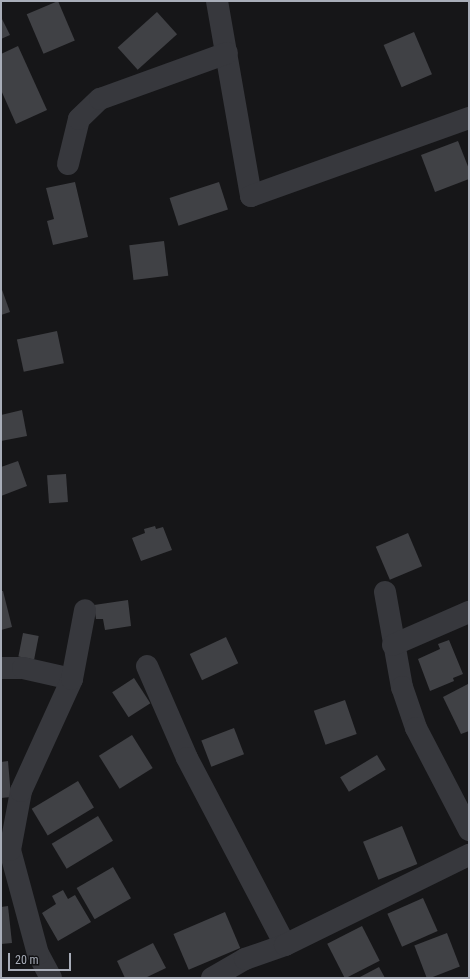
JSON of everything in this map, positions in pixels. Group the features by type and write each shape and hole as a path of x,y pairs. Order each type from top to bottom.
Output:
{"street":[{"path":"217,1 251,196 469,118"},
{"path":"68,164 79,119 100,99 227,53"},
{"path":"385,592 393,645 402,687 416,728 469,830"},
{"path":"51,978 38,954 10,850 21,791 72,678 85,610"},
{"path":"393,645 469,612"},
{"path":"147,666 187,758 285,945"},
{"path":"1,668 23,668 72,678"},
{"path":"212,978 245,959 285,945 469,855"}],"building":[{"path":"58,1 75,41 44,54 27,14"},
{"path":"157,12 177,34 138,70 118,47"},
{"path":"1,17 10,35 1,39"},
{"path":"414,32 432,74 402,87 384,45"},
{"path":"18,46 47,110 16,124 1,90 1,54"},
{"path":"458,141 469,169 469,179 435,192 421,155"},
{"path":"75,182 88,237 53,245 47,221 54,219 46,188"},
{"path":"219,182 228,210 179,226 170,198"},
{"path":"164,241 168,276 134,280 129,245"},
{"path":"1,287 10,312 1,315"},
{"path":"57,331 64,363 24,372 17,340"},
{"path":"22,410 27,436 1,441 1,415"},
{"path":"18,461 27,486 1,496 1,467"},
{"path":"66,474 68,502 49,503 47,475"},
{"path":"155,526 156,529 163,527 172,550 141,561 132,538 145,533 144,529"},
{"path":"408,533 422,566 390,580 376,547"},
{"path":"1,591 3,591 12,627 1,630"},
{"path":"128,600 131,626 105,630 103,619 96,619 94,605"},
{"path":"23,633 39,636 34,660 18,657"},
{"path":"226,637 238,663 202,680 190,654"},
{"path":"449,640 463,674 453,678 454,681 430,691 418,659 440,649 438,644"},
{"path":"134,678 150,703 129,717 112,692"},
{"path":"468,684 469,731 461,734 443,697"},
{"path":"345,700 357,734 326,745 314,711"},
{"path":"234,728 244,754 211,767 201,741"},
{"path":"132,735 153,768 120,789 99,756"},
{"path":"377,755 386,770 349,792 340,777"},
{"path":"8,761 11,797 1,798 1,762"},
{"path":"78,781 94,808 48,835 32,809"},
{"path":"98,816 113,841 67,869 52,844"},
{"path":"402,826 417,864 378,880 363,842"},
{"path":"113,867 131,898 95,919 77,888"},
{"path":"63,890 68,899 75,895 91,922 58,941 42,913 56,904 52,896"},
{"path":"423,898 438,931 402,947 387,914"},
{"path":"8,906 12,943 1,944 1,907"},
{"path":"225,912 240,948 189,970 173,934"},
{"path":"362,926 380,961 345,978 327,944"},
{"path":"447,933 460,967 427,978 414,946"},
{"path":"153,943 166,968 145,978 125,978 117,961"},
{"path":"379,967 385,978 358,978"}]}
